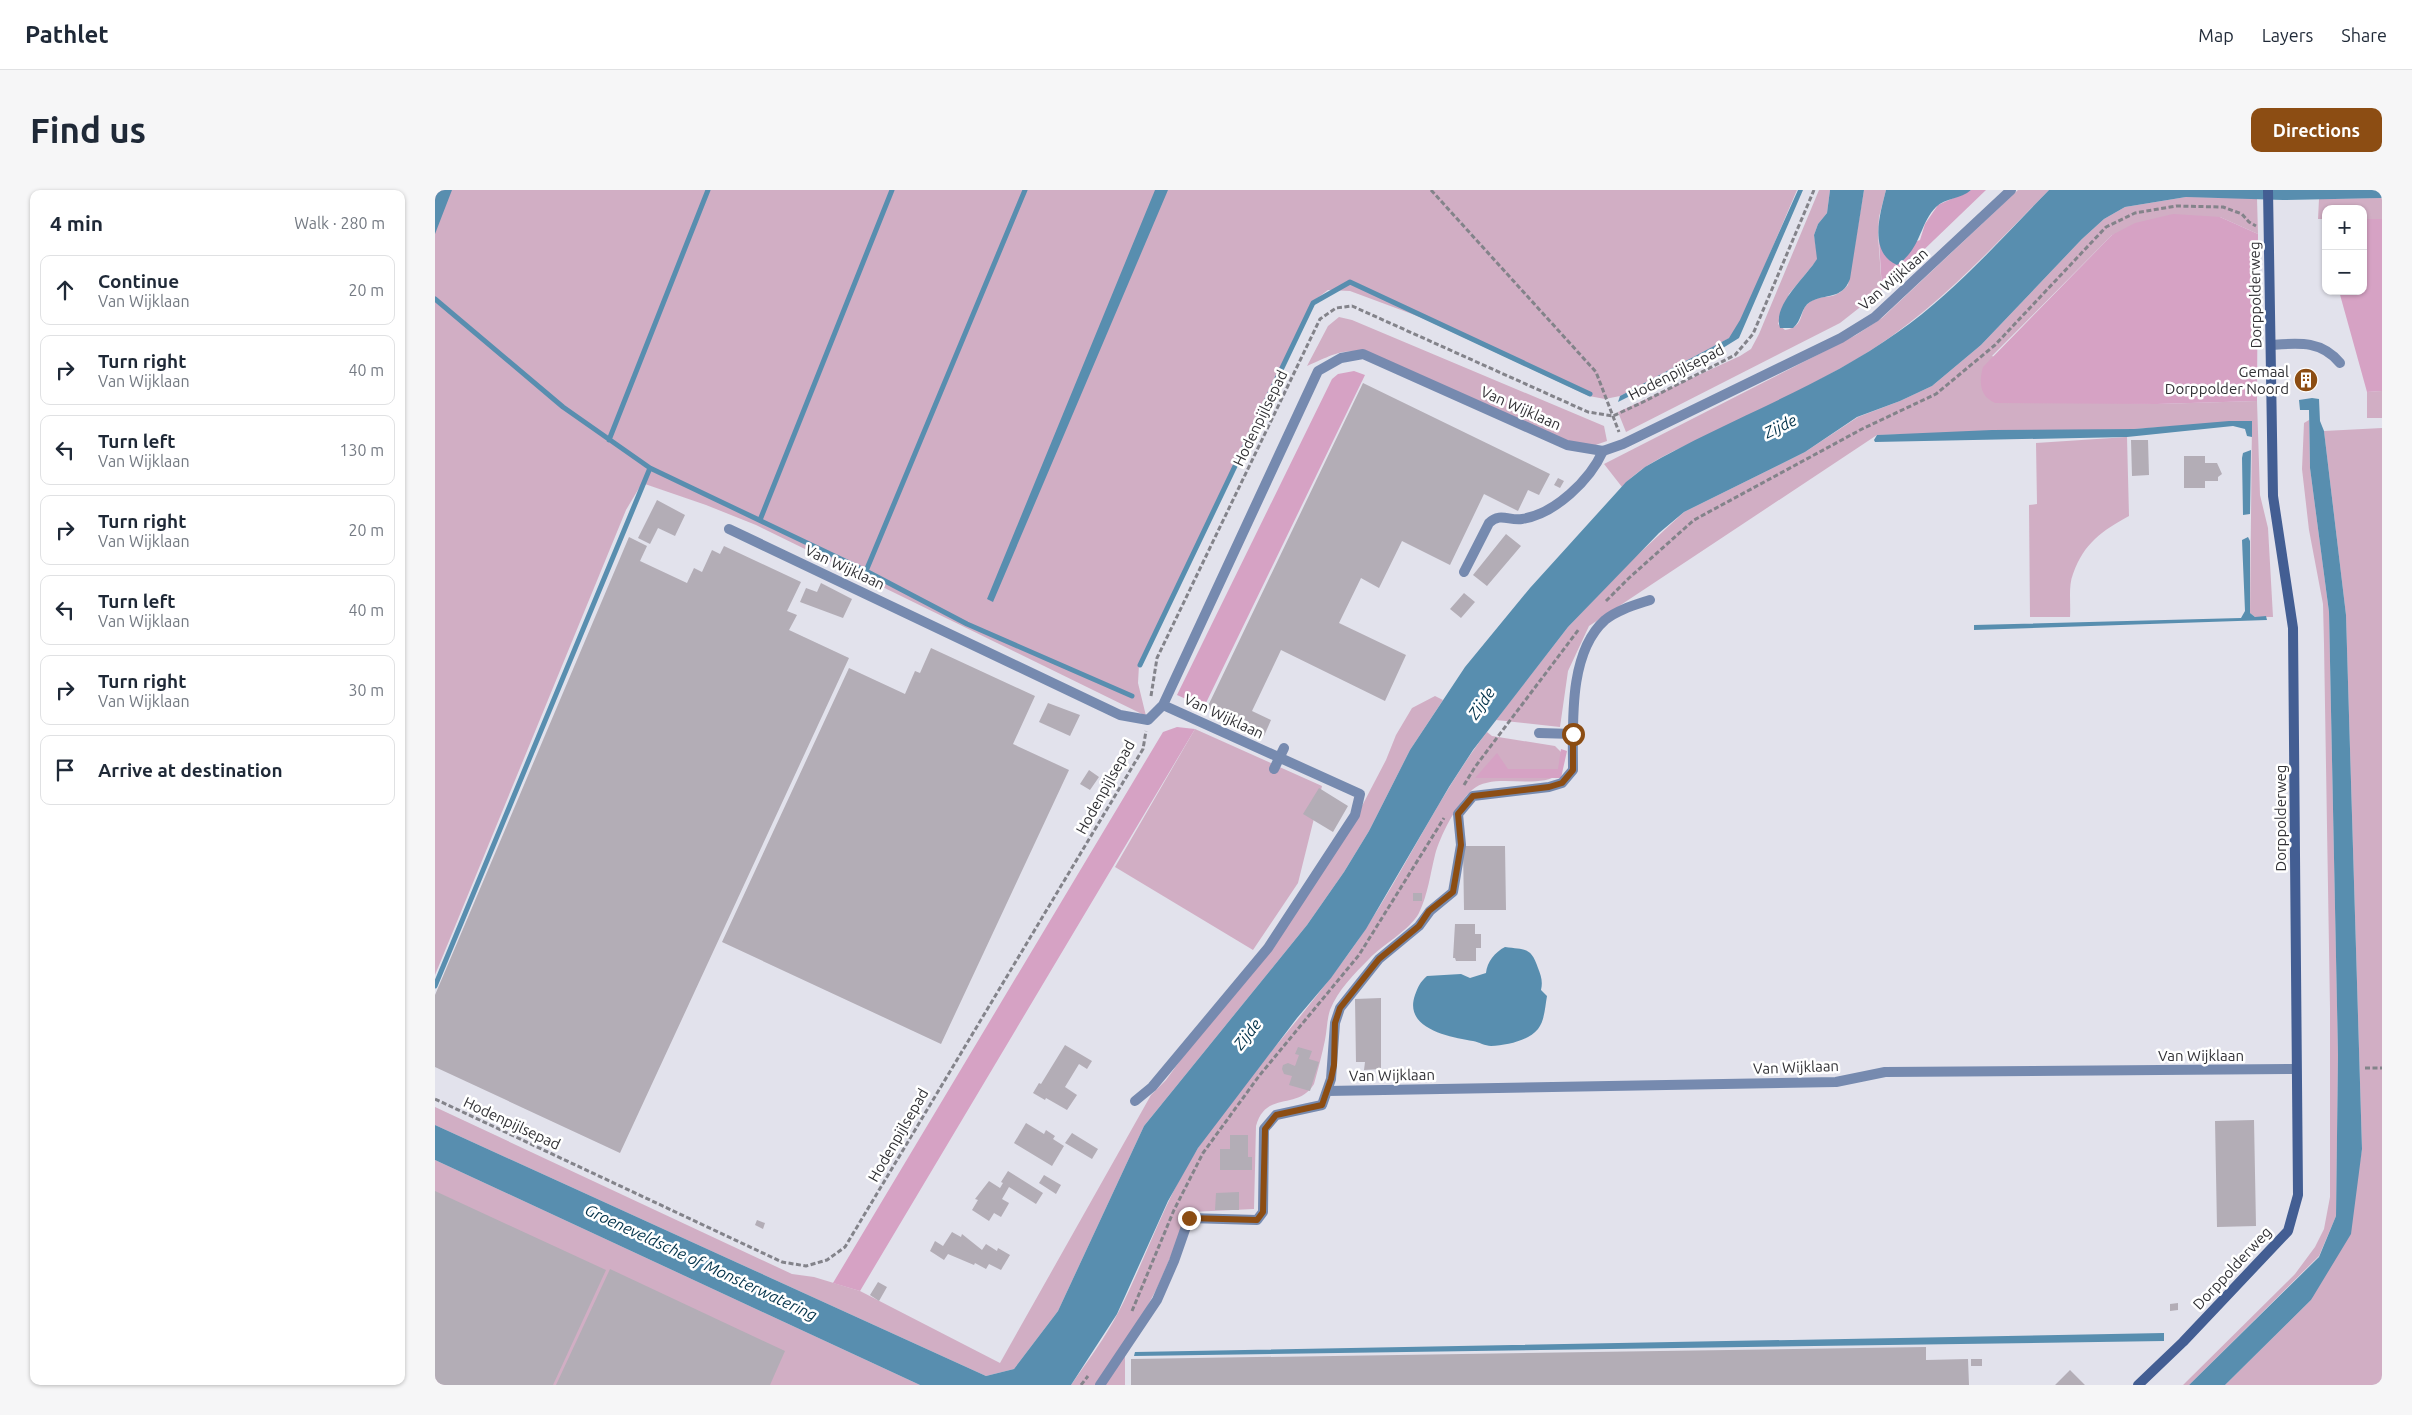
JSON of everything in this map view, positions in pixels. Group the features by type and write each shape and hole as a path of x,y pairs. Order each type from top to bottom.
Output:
{"street":[{"name":"Van Wijklaan","path":"729,529 1120,715 1148,720 1163,705 1318,371 1341,358 1363,354 1567,445 1603,451 1623,444 1841,338 1875,317 2011,190"},
{"name":"Dorppolderweg","path":"2138,1385 2183,1342 2288,1231 2298,1195 2293,628 2273,496 2268,190"},
{"path":"2271,344 2311,343 2331,353 2340,363"},
{"path":"1464,572 1494,518 1519,520 1550,510 1597,462 1603,451"},
{"name":"Van Wijklaan","path":"1100,1385 1157,1300 1174,1261 1189,1218 1257,1220 1263,1212 1265,1129 1276,1115 1322,1105 1334,1065 1335,1023 1340,1008 1379,959 1419,926 1429,911 1453,892 1461,845 1458,814 1464,804 1473,796 1549,787 1562,783 1573,770 1573,734 1578,668 1596,630 1606,619 1618,612 1650,600"},
{"name":"Van Wijklaan","path":"1135,1101 1152,1087 1268,948 1355,815 1360,794 1282,753 1163,705"},
{"path":"1539,733 1573,734"},
{"path":"1274,769 1282,753"},
{"name":"Van Wijklaan","path":"1327,1091 1836,1082 1885,1072 2296,1069"}],"path":[{"path":"1431,190 1597,372 1623,444"},
{"name":"Hodenpijlsepad","path":"435,1099 782,1262 806,1266 827,1260 845,1247 1143,748 1157,658 1320,319 1337,308 1352,306 1588,412 1613,416 1723,362 1745,345 1753,334 1814,190"},
{"path":"1603,605 1629,578 1694,520 1862,429 1936,394 1995,345 2106,227 2135,213 2176,206 2223,207 2241,214 2249,222 2269,233"},
{"path":"1461,792 1505,727 1570,638 1583,625"},
{"path":"1131,1312 1174,1210 1203,1152 1259,1076 1359,955 1446,816"},
{"path":"2365,1068 2382,1068"},
{"path":"1081,1385 1092,1370"}],"shaded area":[{"path":"435,190 1797,190 1735,335 1620,396 1605,399 1589,396 1420,317 1350,291 1328,290 1312,302 1139,665 1138,683 1146,716 756,525 642,483 626,510 435,975"},
{"path":"1819,190 1830,190 1827,213 1818,224 1814,235 1818,259 1789,294 1778,324 1785,330 1792,328 1799,322 1806,306 1810,302 1815,299 1833,296 1848,285 1864,190 1886,190 1879,217 1878,235 1882,290 1840,323 1626,432 1618,412 1740,356 1751,349"},
{"path":"1971,190 1986,190 1882,290 1879,240 1884,254 1920,240 1925,224 1938,205"},
{"path":"2018,190 2049,190 1958,281 1910,323 1884,342 1805,388 1666,455 1642,469 1622,487 1604,464 1856,335 1882,318"},
{"path":"2186,197 2257,198 2258,234 2220,217 2112,235 1992,356 2101,402 2157,404 2257,401 2260,495 2268,528 2273,617 2255,617 2250,613 2252,421 2134,429 1877,435 1589,626 1568,671 1560,727 1496,720 1568,627 1632,560 1684,512 1805,452 1858,417 1932,386 1981,345 2082,239 2104,219 2125,207"},
{"path":"2382,198 2382,219 2367,219 2367,205 2322,205 2322,219 2318,219 2319,199"},
{"path":"2173,214 2220,217 2258,234 2257,401 2157,404 1995,403 1986,396 1981,388 1983,367 2112,235 2135,223"},
{"path":"2367,219 2382,219 2382,391 2367,392 2340,295 2367,295"},
{"path":"1339,317 1352,320 1604,426 1607,441 1584,449 1377,356 1366,353 1341,352 1307,366 1328,326"},
{"path":"1354,371 1365,375 1204,707 1177,695 1332,379 1338,374"},
{"path":"2382,391 2382,418 2367,418 2367,392"},
{"path":"2309,420 2310,468 2329,612 2338,1055 2336,1216 2319,1256 2189,1385 2183,1385 2295,1274 2315,1247 2324,1229 2330,1197 2330,1008 2323,604 2309,530 2302,469 2304,423"},
{"path":"2382,428 2382,1385 2225,1385 2311,1300 2355,1189 2362,1149 2346,615 2324,431"},
{"path":"2127,437 2129,516 2110,527 2095,539 2077,563 2071,579 2070,617 2030,617 2029,505 2037,504 2036,443"},
{"path":"1435,696 1443,700 1410,750 1369,831 1344,872 1307,925 1144,1126 1058,1311 1014,1369 986,1376 435,1125 435,1107 792,1274 814,1277 860,1291 1000,1363 1151,1095 1166,1080 1242,976 1305,899 1363,804 1386,760 1396,735 1412,708"},
{"path":"1177,727 1195,729 860,1291 833,1283 1163,732"},
{"path":"1195,729 1322,786 1298,883 1253,950 1115,867"},
{"path":"1487,732 1492,736 1555,746 1563,754 1560,774 1550,779 1539,781 1492,782 1481,785 1466,796 1455,811 1441,839 1435,855 1427,892 1419,913 1403,931 1358,970 1333,1003 1329,1013 1324,1046 1314,1084 1300,1097 1275,1104 1267,1108 1261,1115 1256,1126 1254,1209 1190,1212 1157,1288 1135,1330 1096,1385 1071,1385 1102,1341 1118,1313 1175,1188 1198,1148 1239,1092 1347,956 1381,904 1454,779"},
{"path":"1561,749 1567,751 1561,778 1475,778 1497,753 1508,769 1558,769"},
{"path":"435,1160 920,1385 435,1385"},
{"path":"1125,1351 1125,1385 1103,1385"}],"water":[{"path":"435,190 452,190 435,234"},
{"path":"1155,190 1168,190 993,602 987,599"},
{"path":"1798,190 1803,190 1739,338 1710,356 1618,402 1620,396 1729,338 1740,320"},
{"path":"1830,190 1864,190 1850,279 1847,286 1838,293 1816,299 1807,304 1793,328 1780,328 1779,319 1785,301 1817,259 1814,235 1818,224 1827,213"},
{"path":"1886,190 1971,190 1936,207 1926,221 1916,244 1897,265 1888,259 1882,251 1879,242 1879,221"},
{"path":"2049,190 2382,190 2382,198 2283,200 2186,197 2125,207 2104,219 2082,239 1981,345 1932,386 1900,401 1857,417 1805,452 1684,512 1659,533 1568,627 1473,750 1449,787 1366,929 1331,978 1297,1018 1198,1148 1168,1201 1117,1314 1071,1385 920,1385 435,1160 435,1125 986,1376 1014,1369 1058,1311 1144,1126 1307,925 1344,872 1369,831 1410,750 1465,667 1530,588 1626,482 1645,467 1837,370 1898,332 1919,317 1958,283"},
{"path":"2319,399 2320,421 2324,431 2346,615 2362,1149 2351,1234 2311,1300 2225,1385 2189,1385 2319,1257 2336,1216 2338,1055 2329,612 2310,468 2309,410 2300,410 2299,400"},
{"path":"2229,421 2252,421 2252,437 2247,436 2245,429 2233,426 2127,437 1875,442 1874,440 1877,435 1992,430 2134,429"},
{"path":"2251,450 2250,514 2243,515 2242,458 2243,453"},
{"path":"2248,537 2250,541 2250,613 2255,617 2266,616 2267,620 1974,630 1974,625 2241,618 2245,611 2242,540"},
{"path":"1505,947 1523,949 1533,956 1542,981 1541,990 1547,996 1542,1021 1538,1029 1529,1037 1504,1045 1489,1046 1441,1034 1422,1023 1416,1016 1413,1007 1415,995 1427,976 1461,974 1470,978 1486,973 1492,958"},
{"path":"2164,1333 2164,1341 1134,1356 1135,1352"}],"building":[{"name":"Gemaal Dorppolder Noord","path":"2299,373 2312,373 2313,387 2299,387"},
{"path":"1363,383 1550,474 1539,495 1528,490 1518,511 1484,494 1450,565 1402,541 1379,588 1361,578 1339,623 1406,655 1385,701 1281,650 1252,711 1271,720 1264,736 1207,708"},
{"path":"2131,440 2148,440 2149,475 2132,476"},
{"path":"2184,456 2205,456 2205,463 2217,463 2222,474 2218,477 2218,481 2205,481 2205,488 2184,488"},
{"path":"1558,478 1564,481 1560,488 1554,485"},
{"path":"657,500 685,515 675,536 658,528 650,544 638,538"},
{"path":"1506,534 1521,546 1487,586 1473,575"},
{"path":"629,537 647,546 640,561 687,583 694,568 702,572 712,550 720,554 724,546 801,582 787,611 797,615 789,630 849,658 620,1153 435,1067 435,995"},
{"path":"821,583 852,599 843,618 800,602 806,588 817,592"},
{"path":"1464,593 1475,602 1461,618 1450,609"},
{"path":"931,648 1035,696 1013,744 1069,770 941,1044 722,942 849,668 905,694 915,671 920,673"},
{"path":"1048,703 1080,715 1070,736 1039,722"},
{"path":"1089,770 1099,777 1090,790 1080,784"},
{"path":"1319,788 1348,806 1333,832 1303,814"},
{"path":"1463,846 1505,846 1506,910 1464,910"},
{"path":"1413,893 1422,893 1422,901 1413,901"},
{"path":"1455,924 1475,924 1475,934 1481,934 1481,948 1476,948 1476,961 1456,961 1453,958"},
{"path":"1381,998 1381,1069 1364,1070 1365,1062 1356,1062 1355,999"},
{"path":"1065,1045 1092,1061 1087,1069 1079,1064 1065,1087 1077,1095 1067,1110 1033,1093 1039,1083 1041,1084"},
{"path":"1298,1047 1312,1051 1309,1059 1319,1062 1310,1091 1289,1085 1292,1076 1284,1074 1282,1069 1283,1065 1288,1063 1295,1066 1299,1055 1295,1054"},
{"path":"2254,1120 2256,1226 2217,1227 2215,1121"},
{"path":"1026,1123 1044,1134 1046,1130 1055,1136 1053,1139 1064,1146 1052,1166 1014,1143"},
{"path":"1072,1133 1098,1149 1092,1159 1065,1143"},
{"path":"1230,1135 1248,1135 1248,1157 1252,1157 1252,1170 1220,1170 1220,1149 1230,1149"},
{"path":"1008,1171 1043,1193 1036,1204 1009,1187 1002,1199 1009,1203 1001,1217 994,1213 989,1221 972,1210 978,1200 975,1199 989,1181 1000,1188 1003,1183 1001,1182"},
{"path":"1044,1175 1061,1185 1056,1194 1039,1183"},
{"path":"435,1191 606,1270 553,1385 435,1385"},
{"path":"1239,1192 1239,1210 1215,1210 1216,1193"},
{"path":"757,1220 765,1223 763,1229 755,1225"},
{"path":"952,1232 961,1237 962,1234 982,1250 986,1244 997,1251 998,1248 1010,1255 1001,1270 989,1264 986,1269 975,1263 974,1265 948,1254 944,1260 930,1251 935,1241 943,1246"},
{"path":"610,1269 785,1351 770,1385 556,1385"},
{"path":"878,1282 887,1287 879,1301 870,1295"},
{"path":"2178,1303 2178,1310 2170,1311 2170,1304"},
{"path":"1926,1347 1926,1360 1968,1359 1969,1385 1131,1385 1131,1359"},
{"path":"1971,1359 1982,1359 1982,1366 1971,1366"},
{"path":"2070,1370 2085,1385 2055,1385"}],"waterway":[{"path":"609,440 708,190"},
{"path":"760,520 892,190"},
{"path":"866,571 1025,190"},
{"path":"1140,665 1313,303 1350,282 1590,394"},
{"path":"435,299 563,407 650,468 866,571 967,624 1132,696"},
{"path":"435,986 650,468"}],"place":[{"name":"Gemaal Dorppolder Noord","path":"2306,380"}],"route":[{"path":"1189,1218 1257,1220 1263,1212 1265,1129 1269,1121 1276,1115 1322,1105 1334,1065 1335,1023 1340,1008 1379,959 1419,926 1429,911 1453,892 1461,845 1458,814 1464,804 1473,796 1549,787 1562,783 1573,770 1573,734"}],"water label":[{"name":"Zijde","path":"1780,426"},
{"name":"Zijde","path":"1481,703"},
{"name":"Zijde","path":"1247,1034"},
{"name":"Groeneveldsche of Monsterwatering","path":"701,1262"}]}
